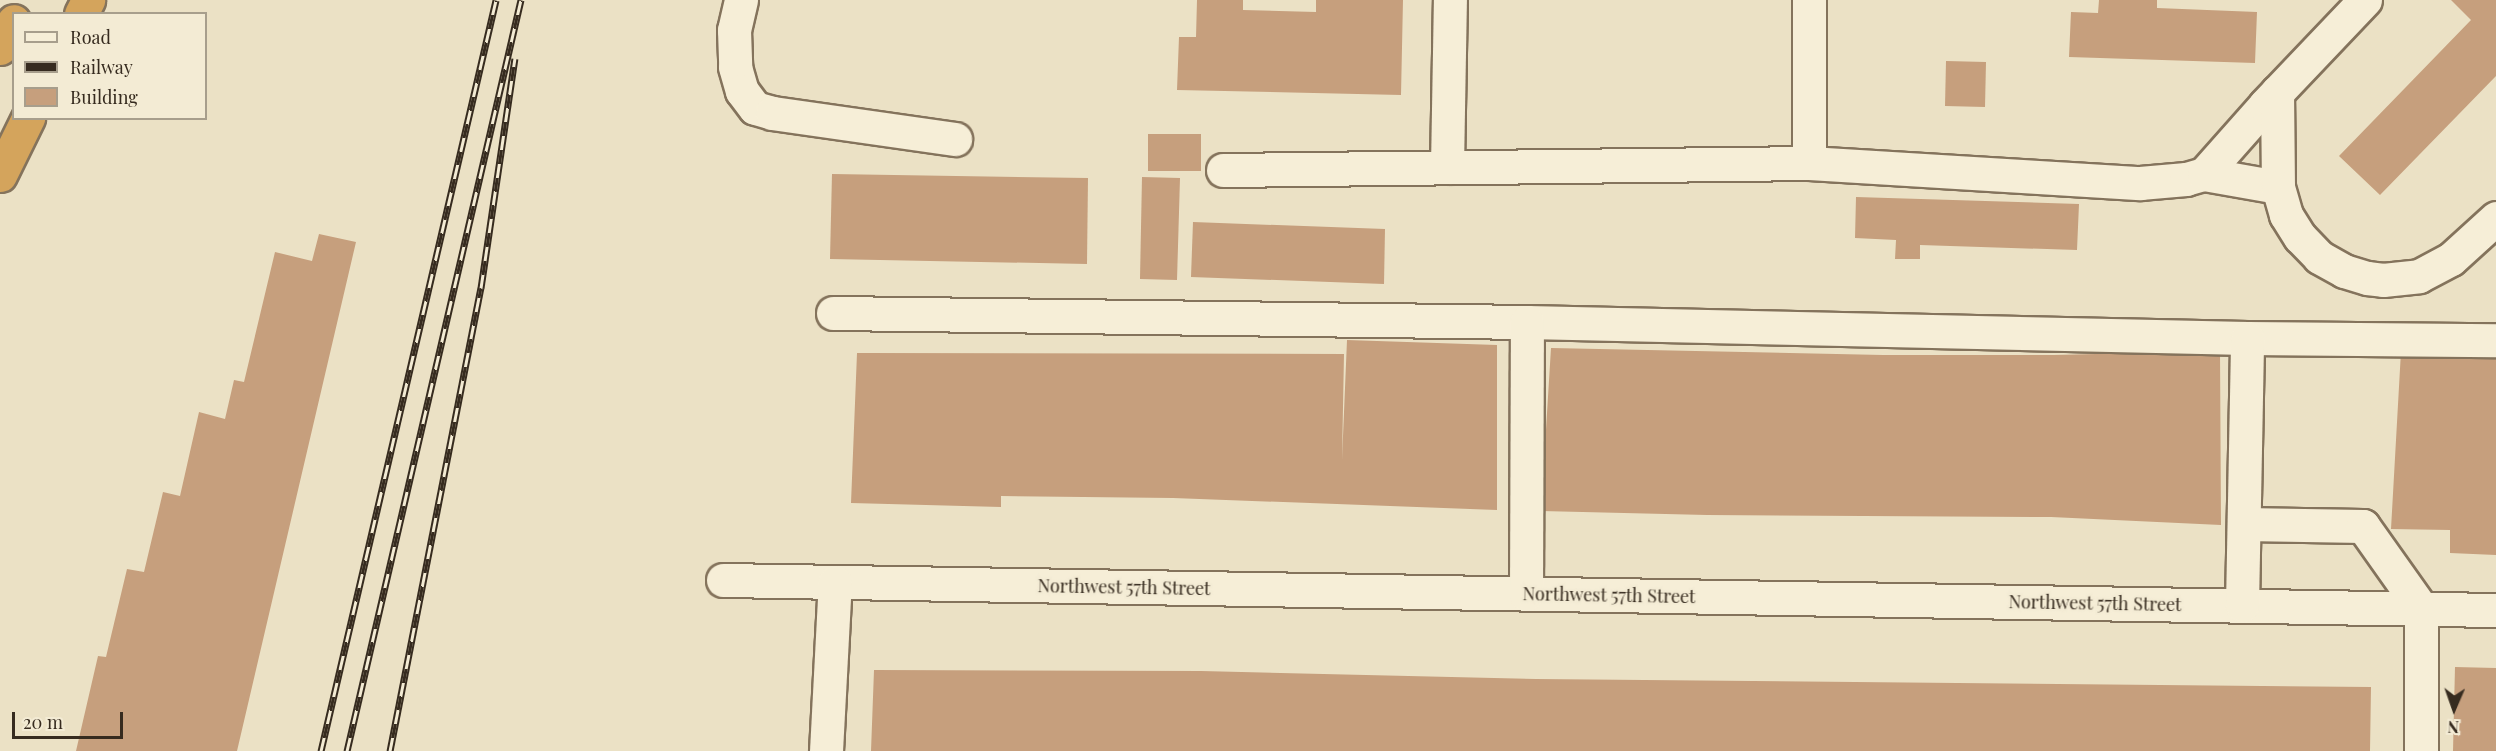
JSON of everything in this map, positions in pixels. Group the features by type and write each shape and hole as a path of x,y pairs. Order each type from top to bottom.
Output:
{"highway":[{"path":"0,48 12,25"},
{"path":"0,175 27,120"}],"street":[{"path":"741,0 734,30 735,67 742,91 756,108 772,113 955,139"},
{"path":"1448,167 1450,0"},
{"path":"1809,0 1809,163"},
{"path":"2204,174 2277,92 2365,0"},
{"path":"2277,92 2278,187 2286,215 2300,237 2319,257 2344,271 2367,278 2383,280 2419,276 2451,259 2496,218"},
{"path":"1223,170 1809,163 2140,183 2186,179 2204,174 2278,187"},
{"path":"833,313 1527,322 2247,338 2496,340"},
{"path":"1526,594 1527,322"},
{"path":"2242,605 2247,338"},
{"path":"2244,524 2363,526 2421,608 2421,751"},
{"name":"Northwest 57th Street","path":"723,580 2496,610"},
{"path":"826,751 835,582"}],"building":[{"path":"1197,0 1243,0 1243,10 1316,12 1316,0 1403,0 1401,95 1177,90 1179,37 1196,37"},
{"path":"2099,0 2157,0 2157,8 2257,12 2255,63 2069,57 2071,12 2098,13"},
{"path":"2451,0 2496,0 2496,76 2380,195 2339,156 2471,20"},
{"path":"1946,61 1986,62 1985,107 1945,106"},
{"path":"1148,134 1201,134 1201,171 1148,171"},
{"path":"832,174 1088,178 1087,264 830,259"},
{"path":"1142,177 1180,178 1177,280 1140,279"},
{"path":"1856,197 2079,204 2077,250 1920,245 1920,259 1895,259 1896,240 1855,238"},
{"path":"1193,222 1385,229 1384,284 1191,277"},
{"path":"319,234 356,242 237,751 76,751 98,656 106,657 127,569 144,572 163,492 180,496 199,412 225,419 234,380 244,382 275,252 312,261"},
{"path":"1347,340 1497,345 1497,510 1173,498 1001,496 1001,507 851,503 857,353 1344,354 1342,460"},
{"path":"1551,348 1883,355 2054,355 2220,351 2221,525 2051,517 1707,515 1541,511"},
{"path":"2401,351 2496,351 2496,555 2450,553 2450,530 2391,529"},
{"path":"2455,667 2496,668 2496,751 2453,751"},
{"path":"874,670 1201,671 1536,679 2371,687 2370,751 871,751"}],"railway":[{"path":"321,751 496,0"},
{"path":"347,751 521,0"},
{"path":"390,751 481,288 515,59"}]}
